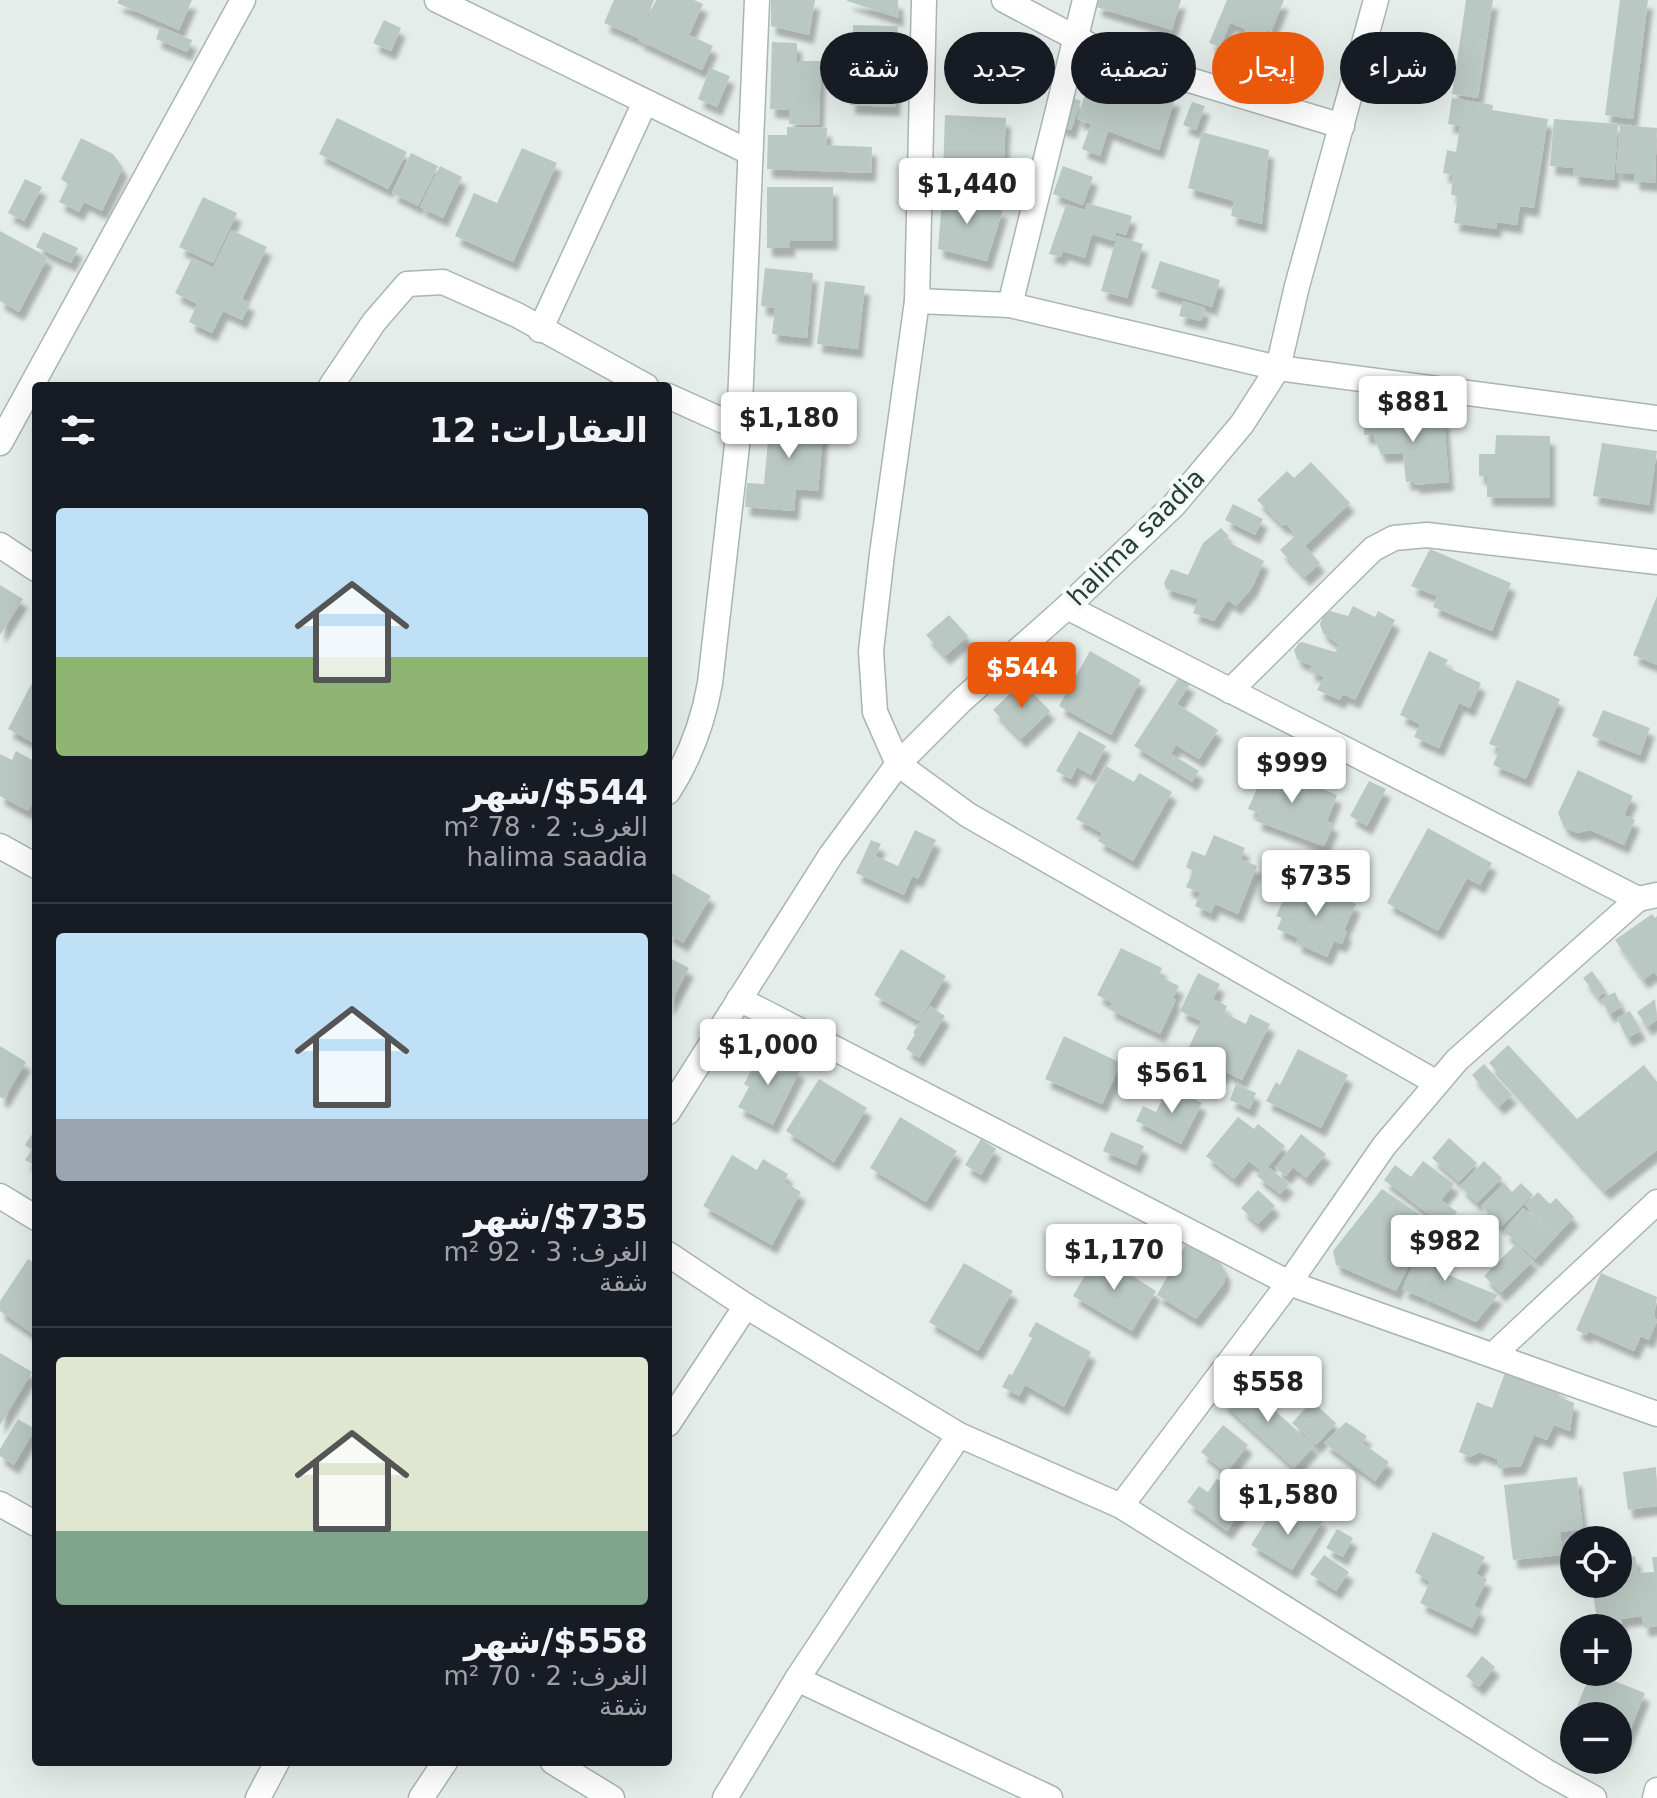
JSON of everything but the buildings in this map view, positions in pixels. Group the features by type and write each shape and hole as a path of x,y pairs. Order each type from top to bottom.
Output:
{"street":[{"path":"33,382 243,0"},
{"path":"437,0 749,152"},
{"path":"672,786 703,720 710,683 739,428 757,0"},
{"path":"924,0 917,301 871,651 875,712 898,764 981,823 1437,1083"},
{"path":"1004,0 1071,38"},
{"path":"1079,32 1085,0"},
{"name":"halima saadia","path":"672,1106 831,855 898,764 962,700 1067,607 1174,505 1242,424 1278,368 1297,286 1376,0"},
{"path":"1010,305 1071,65"},
{"path":"1196,82 1342,126"},
{"path":"540,330 645,102"},
{"path":"334,382 374,322 407,284 443,282 517,315 638,382"},
{"path":"917,301 1010,305 1278,368 1657,418"},
{"path":"0,443 32,385"},
{"path":"672,398 739,428"},
{"path":"1230,691 1373,549 1394,538 1427,535 1657,562"},
{"path":"0,545 32,566"},
{"path":"1067,607 1648,897 1457,1060 1437,1083 1384,1146 1289,1283 1121,1506"},
{"path":"0,846 32,864"},
{"path":"739,999 1289,1283 1657,1414"},
{"path":"1494,1354 1657,1202"},
{"path":"3,1205 32,1216"},
{"path":"672,1257 746,1306 959,1435 1121,1506 1534,1764 1594,1798"},
{"path":"672,1418 746,1306"},
{"path":"725,1798 797,1679 959,1435"},
{"path":"0,1504 32,1522"},
{"path":"797,1679 1050,1798"},
{"path":"258,1798 275,1766"},
{"path":"421,1798 442,1766"},
{"path":"560,1766 612,1798"},
{"path":"1655,1798 1657,1790"}]}
